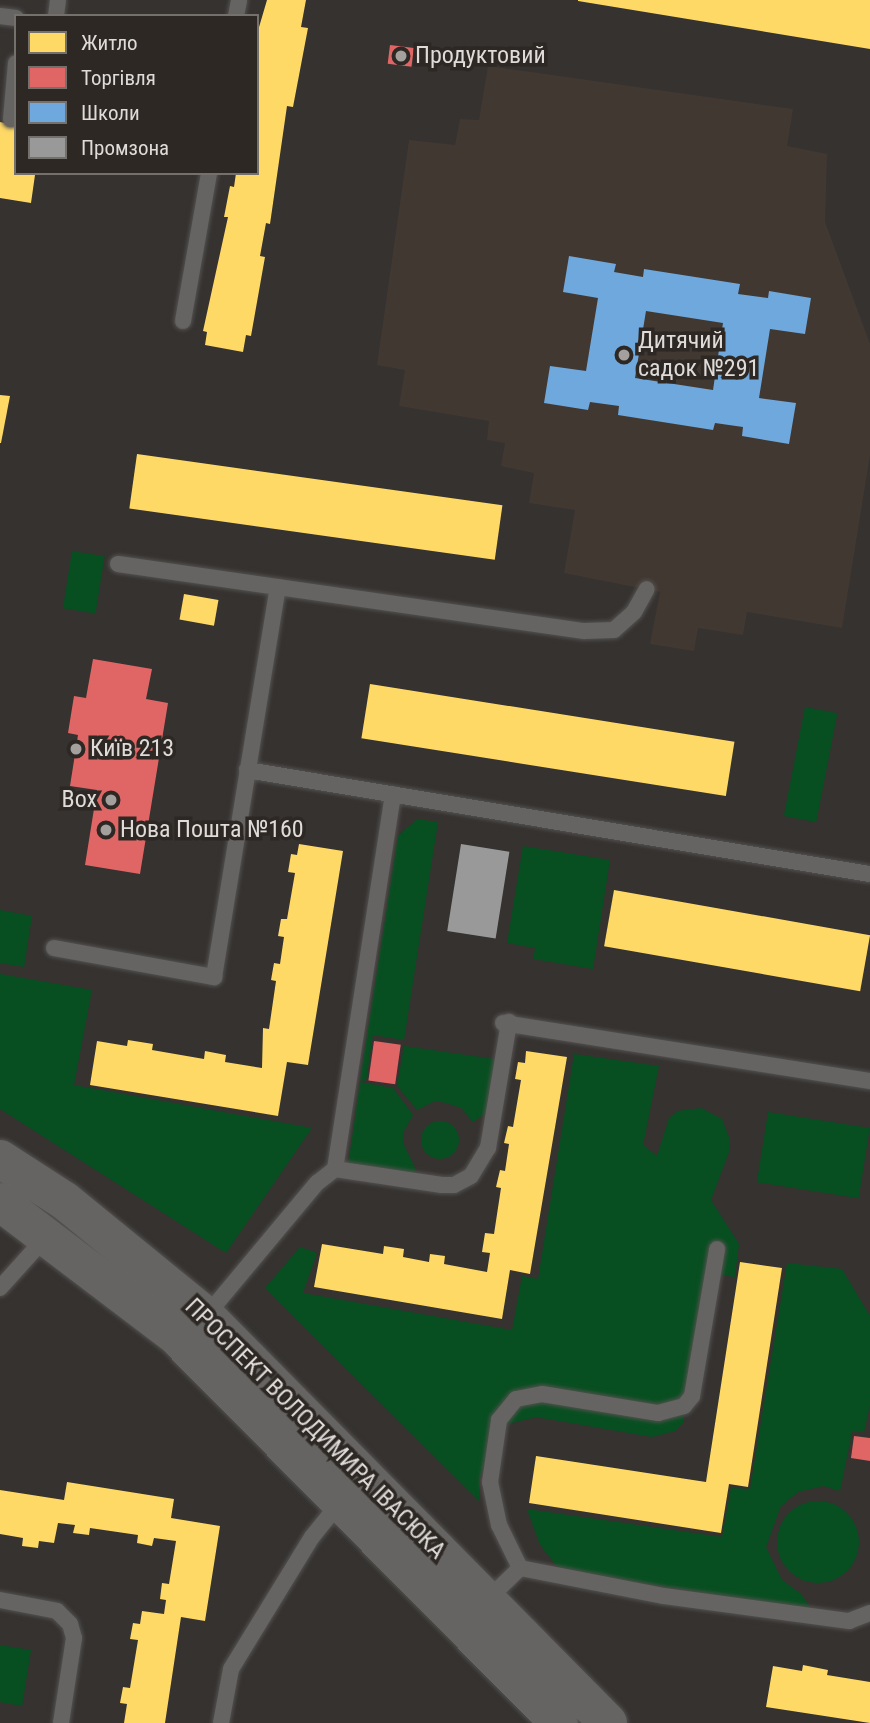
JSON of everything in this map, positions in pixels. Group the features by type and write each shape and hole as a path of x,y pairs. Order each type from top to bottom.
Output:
{"street":[{"name":"ПРОСПЕКТ ВОЛОДИМИРА ІВАСЮКА","path":"0,1159 65,1201 206,1316 608,1723"},
{"name":"ПРОСПЕКТ ВОЛОДИМИРА ІВАСЮКА","path":"0,1202 48,1235 174,1334 559,1723"}],"lane":[{"path":"11,119 14,85"},
{"path":"183,321 209,175"},
{"path":"118,564 584,631 614,630 634,612 647,589"},
{"path":"54,948 214,977 278,587"},
{"path":"247,769 869,874"},
{"path":"206,1316 317,1183 335,1168 393,794"},
{"path":"335,1168 442,1185 454,1185 471,1176 488,1148 506,1022 870,1081"},
{"path":"0,1289 48,1235"},
{"path":"520,1568 499,1525 490,1482 499,1420 516,1399 542,1394 658,1413 684,1406 692,1396 717,1249"},
{"path":"221,1723 231,1669 312,1537 340,1502"},
{"path":"487,1600 520,1568"},
{"path":"520,1568 664,1596 849,1621 870,1613"},
{"path":"0,1600 57,1611 70,1624 74,1638 61,1723"}],"shaded area":[{"name":"Дитячий садок №291","path":"488,66 793,109 787,146 827,154 825,222 870,344 870,455 842,628 747,612 743,635 698,628 694,651 650,644 660,592 564,573 575,510 529,503 534,473 501,466 505,443 487,440 489,421 399,406 405,370 377,365 409,140 455,145 460,119 479,120"}],"green space":[{"path":"72,551 105,556 96,613 63,608"},
{"path":"805,707 837,713 816,822 784,816"},
{"path":"417,819 438,822 404,1040 373,1035 366,1081 360,1080 398,836"},
{"path":"523,846 610,860 593,969 533,959 535,948 507,943"},
{"path":"0,910 32,916 24,967 0,963"},
{"path":"0,974 92,990 74,1085 312,1128 226,1253 0,1109"},
{"path":"404,1046 501,1060 492,1109 473,1122 461,1108 446,1103 435,1101 417,1110 397,1086"},
{"path":"574,1054 659,1066 643,1145 657,1156 669,1118 678,1111 701,1108 722,1119 730,1140 729,1152 711,1200 739,1244 735,1277 709,1273 683,1423 675,1431 652,1437 536,1417 508,1424 491,1447 480,1478 479,1501 265,1288 300,1247 317,1253 303,1293 512,1330 522,1276 538,1279"},
{"path":"360,1082 393,1088 413,1115 403,1133 404,1145 417,1172 387,1176 348,1165"},
{"path":"768,1112 870,1128 859,1198 757,1182"},
{"path":"440,1121 453,1127 459,1140 453,1153 440,1159 427,1153 421,1140 427,1127"},
{"path":"787,1263 842,1269 870,1316 870,1405 864,1432 852,1432 840,1491 823,1486 798,1492 781,1506 766,1547 782,1580 801,1594 812,1610 560,1570 540,1545 527,1509 722,1537 731,1488 750,1489"},
{"path":"810,1501 826,1501 841,1508 852,1519 859,1534 856,1558 847,1571 826,1583 810,1583 795,1576 784,1565 777,1550 777,1534 784,1519 795,1508"},
{"path":"0,1645 31,1650 22,1706 0,1702"}],"building: Житло":[{"path":"267,0 306,0 301,27 308,28 293,107 287,106 270,224 266,223 260,256 265,257 251,336 246,335 243,352 205,345 207,332 203,331 228,217 224,217 230,186 234,187 236,175 259,175 259,27"},
{"path":"870,0 870,49 578,1"},
{"path":"0,122 14,125 14,175 35,175 31,203 0,198"},
{"path":"0,395 10,396 1,443 0,443"},
{"path":"137,454 502,505 495,560 129,508"},
{"path":"184,594 218,600 214,626 179,620"},
{"path":"370,684 734,742 726,796 361,738"},
{"path":"299,844 343,851 308,1065 287,1062 278,1116 90,1085 97,1041 127,1046 128,1040 153,1044 152,1050 204,1059 205,1051 226,1055 225,1062 262,1068 263,1028 269,1029 276,981 271,980 274,963 280,964 284,937 278,936 281,919 287,919 295,873 288,872 291,854 297,855"},
{"path":"614,890 870,935 860,991 604,946"},
{"path":"526,1051 567,1057 530,1274 510,1270 502,1319 314,1287 322,1244 383,1254 384,1246 404,1249 403,1257 429,1262 430,1254 445,1256 444,1264 487,1272 490,1253 482,1252 485,1233 494,1234 501,1188 496,1187 500,1170 505,1171 509,1144 504,1143 508,1126 513,1127 521,1080 515,1079 518,1062 525,1063"},
{"path":"740,1262 782,1268 748,1487 729,1484 721,1533 529,1503 536,1456 706,1482"},
{"path":"67,1482 174,1499 171,1518 220,1526 205,1621 181,1617 165,1723 124,1723 127,1704 120,1703 123,1687 130,1688 138,1640 130,1639 133,1623 140,1624 142,1611 164,1614 166,1600 160,1599 162,1583 169,1584 176,1541 154,1538 152,1546 137,1543 138,1535 90,1528 89,1535 73,1533 75,1525 58,1523 54,1543 39,1541 38,1548 22,1546 23,1538 0,1534 0,1490 64,1500"},
{"path":"803,1665 828,1670 827,1675 870,1682 870,1723 766,1707 773,1666 802,1671"}],"building: Торгівля":[{"name":"Продуктовий","path":"390,45 414,48 412,67 388,64"},
{"path":"93,659 152,669 146,699 168,703 140,874 85,865 97,790 70,786 78,735 68,733 74,696 86,698"},
{"path":"374,1041 401,1045 395,1084 368,1081"},
{"path":"854,1436 870,1438 870,1461 851,1458"}],"building: Школи":[{"path":"569,256 616,264 614,272 643,277 644,269 740,284 738,294 768,298 769,291 811,298 805,334 770,329 759,398 796,403 789,444 742,436 743,427 715,423 713,430 618,415 619,406 590,402 588,410 544,403 550,366 586,371 598,298 563,292","holes":["646,311 723,323 713,390 635,378"]}],"building: Промзона":[{"path":"461,844 509,852 496,939 447,931"}],"place":[{"name":"Продуктовий","path":"401,56"},
{"name":"Дитячий садок №291","path":"624,355"},
{"name":"Київ 213","path":"76,749"},
{"name":"Box","path":"111,800"},
{"name":"Нова Пошта №160","path":"106,830"}]}
